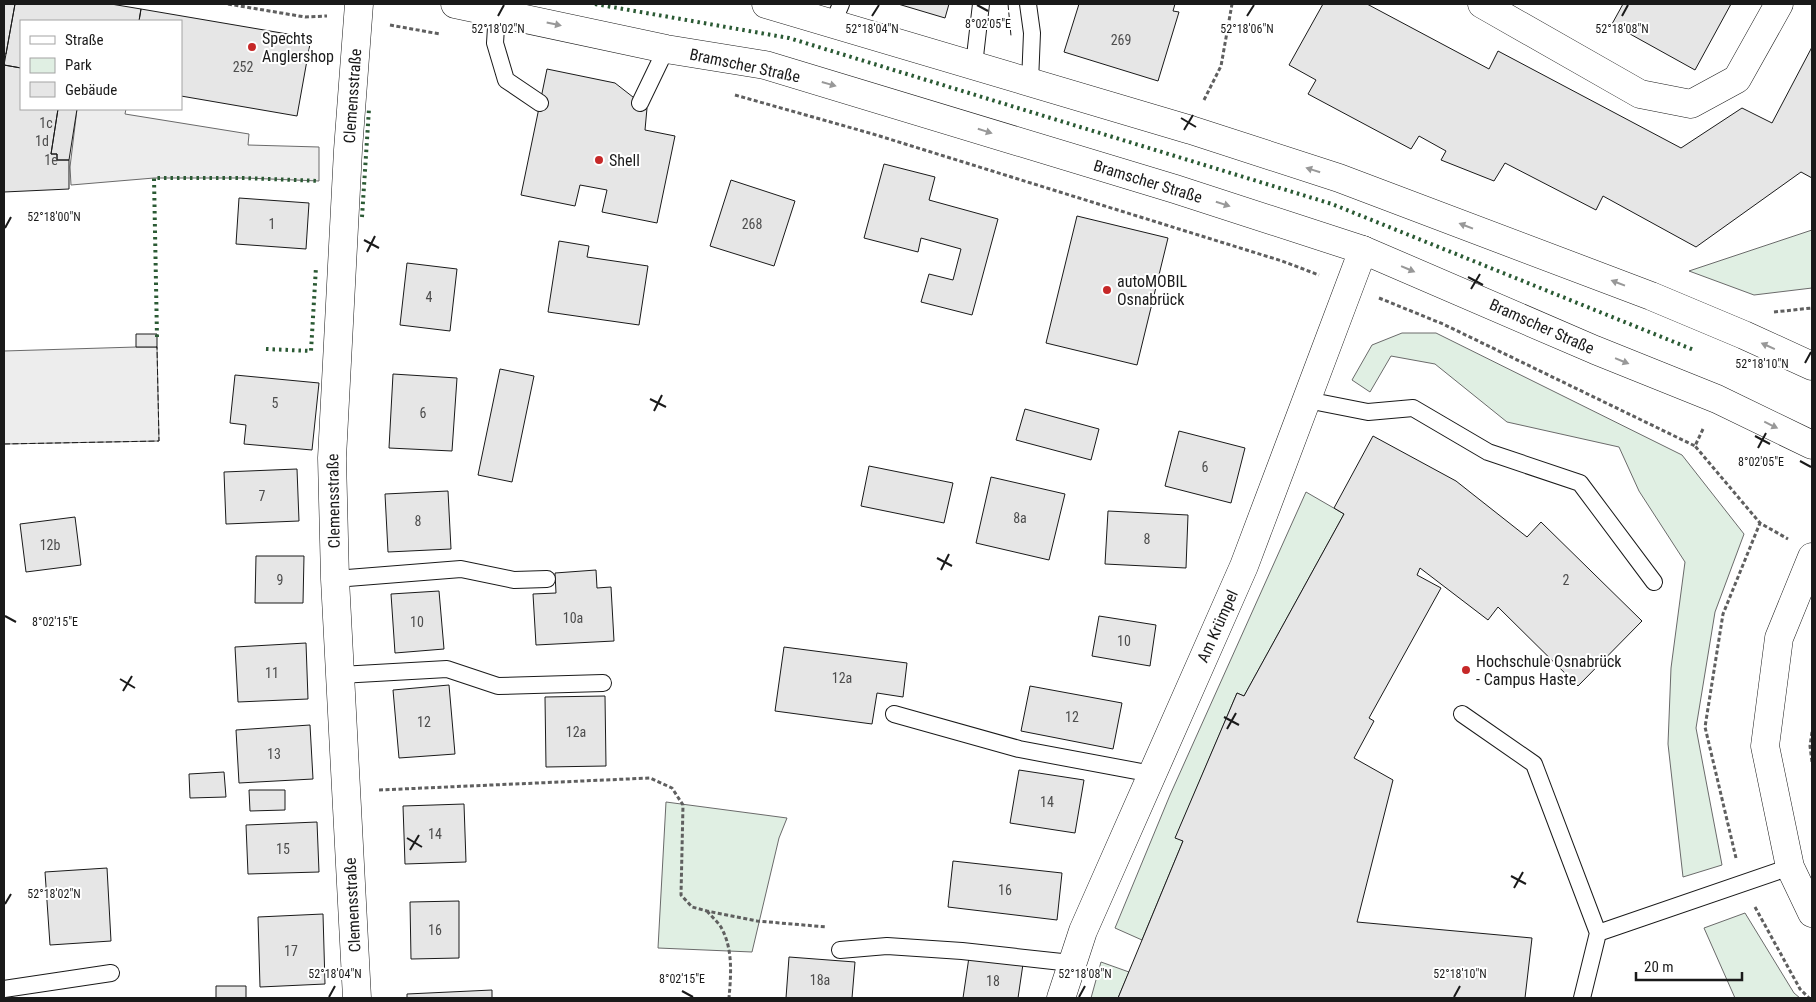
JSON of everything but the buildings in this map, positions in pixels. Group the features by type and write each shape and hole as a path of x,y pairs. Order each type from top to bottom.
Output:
{"street":[{"name":"Bramscher Straße","path":"455,4 666,49 765,66 1166,186 1363,250 1594,350 1716,399 1812,445"},
{"path":"766,4 837,13 974,65 1191,130 1339,178 1633,289 1744,335 1812,366"},
{"path":"1482,4 1640,94 1691,104 1737,79 1779,4"},
{"name":"Clemensstraße","path":"357,998 335,579 332,458 358,12"},
{"name":"Am Krümpel","path":"1061,998 1083,931 1244,566 1363,250"},
{"path":"1812,557 1779,638 1765,746 1790,867 1812,913"}],"lane":[{"path":"974,65 981,4"},
{"path":"1028,4 1032,33 1030,82"},
{"path":"497,12 495,43 506,80 540,102"},
{"path":"640,103 666,49"},
{"path":"1308,400 1368,412 1413,408 1488,452 1580,483 1654,582"},
{"path":"335,579 461,569 514,580 547,579"},
{"path":"340,675 447,669 498,686 603,683"},
{"path":"894,714 1019,749 1152,774"},
{"path":"1462,714 1534,764 1598,933 1582,998"},
{"path":"1598,933 1790,867"},
{"path":"840,950 887,946 962,951 1071,964"},
{"path":"4,989 111,973"}],"path":[{"path":"228,4 305,17 358,12 446,35"},
{"path":"1191,130 1221,66 1232,4"},
{"path":"733,95 873,134 1272,258 1349,286 1443,324 1695,446"},
{"path":"1812,732 1810,746 1812,762"},
{"path":"346,792 650,778 672,788 683,805 681,895 692,907 706,910 722,928 731,966 729,998"}],"green space":[{"path":"1812,230 1812,288 1754,295 1689,271"},
{"path":"1402,333 1436,333 1682,455 1744,534 1715,612 1696,728 1722,865 1683,877 1668,744 1671,668 1685,562 1639,491 1619,447 1507,422 1435,364 1391,356 1370,392 1352,380 1372,345"},
{"path":"1306,492 1344,514 1244,696 1237,693 1176,837 1183,841 1142,940 1115,928 1170,795"},
{"path":"666,802 787,818 779,838 752,952 658,948"},
{"path":"1745,913 1794,993 1800,998 1735,998 1704,928"},
{"path":"1101,962 1129,972 1118,998 1091,998"}],"shaded area":[{"path":"77,110 126,110 125,114 249,134 248,145 319,147 319,181 245,178 154,178 71,185 70,167"},
{"path":"157,347 159,441 4,444 4,351"}],"hedge":[{"path":"595,4 789,38 1332,204 1694,350"},
{"path":"362,217 369,109"},
{"path":"157,337 154,178 245,178 319,181"},
{"path":"266,349 311,351 316,267"}],"fence":[{"path":"1008,4 1011,36"},
{"path":"4,444 159,441 156,347"}],"place":[{"name":"Spechts Anglershop","path":"252,47"},
{"name":"Shell","path":"599,160"},
{"name":"autoMOBIL Osnabrück","path":"1107,290"},
{"name":"Hochschule Osnabrück - Campus Haste","path":"1466,670"}]}
